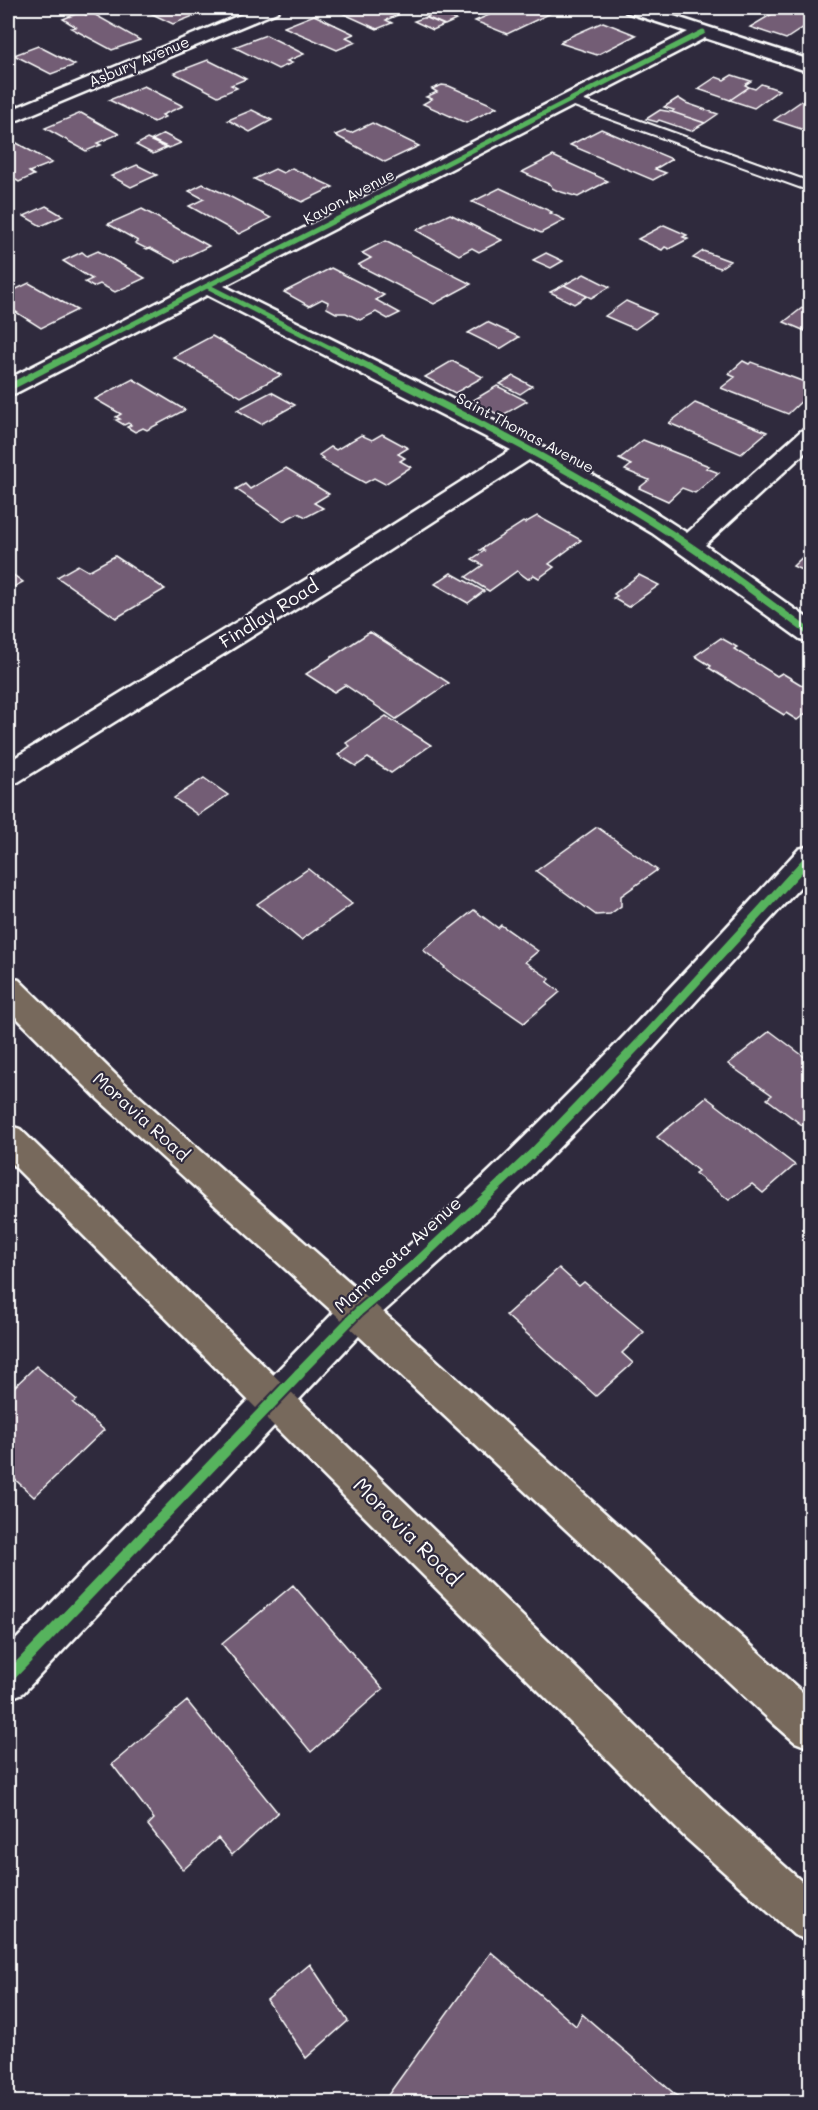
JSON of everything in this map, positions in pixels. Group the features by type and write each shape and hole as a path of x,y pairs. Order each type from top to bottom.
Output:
{"main road":[{"name":"Moravia Road","path":"8,989 111,1091 358,1312 810,1727"},
{"name":"Moravia Road","path":"8,1139 702,1822 810,1919"}],"street":[{"name":"Asbury Avenue","path":"8,118 271,8"},
{"path":"632,8 678,23 700,22 810,66"},
{"name":"Kavon Avenue","path":"8,388 208,287 568,99 700,22"},
{"name":"Saint Thomas Avenue","path":"208,287 528,450 638,513 689,545 810,633"},
{"path":"689,545 810,436"},
{"name":"Findlay Road","path":"8,776 337,572 528,450"},
{"name":"Mannasota Avenue","path":"8,1678 358,1312 418,1263 583,1103 810,857"}],"lane":[{"path":"568,99 810,187"}],"building":[{"path":"140,8 181,8 196,15 173,24"},
{"path":"331,8 385,8 400,14 386,20 392,23 377,29"},
{"path":"505,8 541,8 553,12 507,34 475,21"},
{"path":"782,8 795,8 810,13 810,23 786,39 750,27"},
{"path":"81,12 86,15 92,13 140,40 112,50 71,28 76,27 63,19"},
{"path":"437,12 456,20 445,25 426,17"},
{"path":"314,15 354,34 346,37 356,42 337,50 284,27"},
{"path":"423,18 444,25 433,30 414,21"},
{"path":"603,22 636,35 597,55 560,43 564,41 562,40"},
{"path":"266,35 304,54 287,61 292,63 278,69 234,47"},
{"path":"38,46 75,65 51,74 14,55"},
{"path":"208,60 246,79 231,85 237,88 218,96 174,73"},
{"path":"732,75 751,81 745,85 749,87 730,100 698,89 716,77 724,80"},
{"path":"761,84 779,90 754,108 730,100 749,87 755,89"},
{"path":"442,85 497,107 466,123 423,104 432,99 426,97 437,92 432,89"},
{"path":"144,86 183,106 162,115 165,117 154,122 109,100"},
{"path":"678,98 718,114 705,123 664,107"},
{"path":"806,98 810,98 810,132 774,120"},
{"path":"252,110 272,120 250,132 228,120"},
{"path":"660,110 705,123 691,131 659,120 657,122 646,119"},
{"path":"81,113 119,134 97,143 101,145 86,151 45,128"},
{"path":"372,123 419,146 385,162 335,135 345,131 351,133"},
{"path":"601,129 672,159 655,169 666,173 653,180 570,145"},
{"path":"164,134 181,143 169,148 152,140"},
{"path":"147,139 166,148 153,154 136,145"},
{"path":"15,142 52,163 29,172 34,175 19,182 8,175 8,145"},
{"path":"553,156 608,181 578,197 558,191 551,185 522,172"},
{"path":"137,165 157,175 131,187 111,176"},
{"path":"292,168 333,187 302,202 254,179 275,169 283,173"},
{"path":"203,184 271,218 239,234 189,206 204,199 189,191"},
{"path":"500,188 565,220 541,233 472,202"},
{"path":"46,206 63,216 41,226 24,216"},
{"path":"142,209 209,246 176,262 135,243 138,241 108,224"},
{"path":"450,214 502,240 479,252 472,248 459,255 416,230"},
{"path":"664,225 687,235 683,237 688,239 669,249 665,247 662,250 638,239"},
{"path":"385,241 471,284 434,304 358,265 371,258 362,253"},
{"path":"98,251 145,278 115,292 100,284 93,287 85,282 92,279 63,261 82,252 87,256"},
{"path":"703,251 730,261 720,268 693,258"},
{"path":"546,253 563,261 551,268 533,260"},
{"path":"331,268 384,295 376,300 400,313 388,319 376,312 360,320 346,313 336,313 327,308 328,302 322,299 309,306 284,292"},
{"path":"584,274 610,287 591,298 564,285"},
{"path":"29,283 77,310 41,328 8,307 8,293"},
{"path":"564,285 587,296 574,304 550,292"},
{"path":"626,301 656,314 635,329 605,316"},
{"path":"802,308 810,310 810,333 784,322"},
{"path":"487,322 519,337 500,349 468,333"},
{"path":"212,336 281,375 241,397 173,357"},
{"path":"452,361 483,377 455,393 425,377"},
{"path":"743,361 807,383 810,393 788,414 721,388 735,377 728,374"},
{"path":"513,376 532,386 520,394 500,384"},
{"path":"133,379 185,410 147,430 143,428 135,432 127,427 131,425 128,423 124,425 116,420 120,419 116,417 121,414 95,399"},
{"path":"497,386 527,401 501,416 472,401"},
{"path":"271,392 295,405 261,424 237,410"},
{"path":"695,403 767,432 741,454 669,423"},
{"path":"382,434 408,448 398,454 405,458 400,461 411,467 385,484 374,478 365,483 321,459 323,458 319,455 331,447 336,450 361,435 372,440"},
{"path":"643,440 709,466 706,468 719,473 695,493 682,488 668,501 639,488 649,480 625,470 631,465 619,459"},
{"path":"286,468 329,494 314,503 323,508 306,517 298,513 283,521 236,489 245,484 250,489"},
{"path":"537,516 581,540 549,564 554,567 539,578 534,575 528,579 517,571 489,591 466,577 483,565 472,559 484,551 480,550 523,522"},
{"path":"810,550 810,574 793,566"},
{"path":"115,556 165,589 116,618 57,577 78,565 88,571"},
{"path":"8,571 23,582 8,590"},
{"path":"451,573 484,591 468,603 435,584"},
{"path":"639,575 659,585 628,607 613,598 617,596 614,594"},
{"path":"370,632 449,683 396,719 345,685 334,692 306,674"},
{"path":"721,638 737,647 734,649 777,676 782,673 810,690 810,710 797,720 786,713 784,715 709,668 711,666 695,656"},
{"path":"386,716 431,745 391,773 368,758 356,766 338,755 350,746 346,743"},
{"path":"204,778 228,795 198,815 174,798"},
{"path":"597,827 657,870 621,896 621,906 610,914 596,915 536,871"},
{"path":"308,869 352,904 301,940 257,904"},
{"path":"474,910 498,928 501,925 538,951 525,962 550,979 547,982 560,992 524,1023 444,968 423,950"},
{"path":"770,1031 810,1061 810,1124 806,1121 802,1125 767,1099 772,1095 728,1064"},
{"path":"706,1097 795,1165 763,1193 752,1184 729,1200 695,1173 698,1171 657,1137"},
{"path":"559,1268 579,1286 584,1282 644,1332 622,1353 633,1363 596,1396 506,1315"},
{"path":"36,1366 77,1400 73,1403 104,1430 34,1497 8,1473 8,1393"},
{"path":"293,1585 383,1689 311,1752 222,1644"},
{"path":"187,1701 278,1813 232,1855 218,1838 183,1870 148,1825 154,1819 112,1764"},
{"path":"491,1952 576,2026 582,2014 684,2102 383,2102"},
{"path":"310,1964 348,2021 306,2058 267,2000"}],"cycle path":[{"path":"8,388 703,32"},
{"path":"209,287 426,396 587,482 683,542 810,633"},
{"path":"8,1678 358,1312 479,1206 593,1092 810,857"}]}
